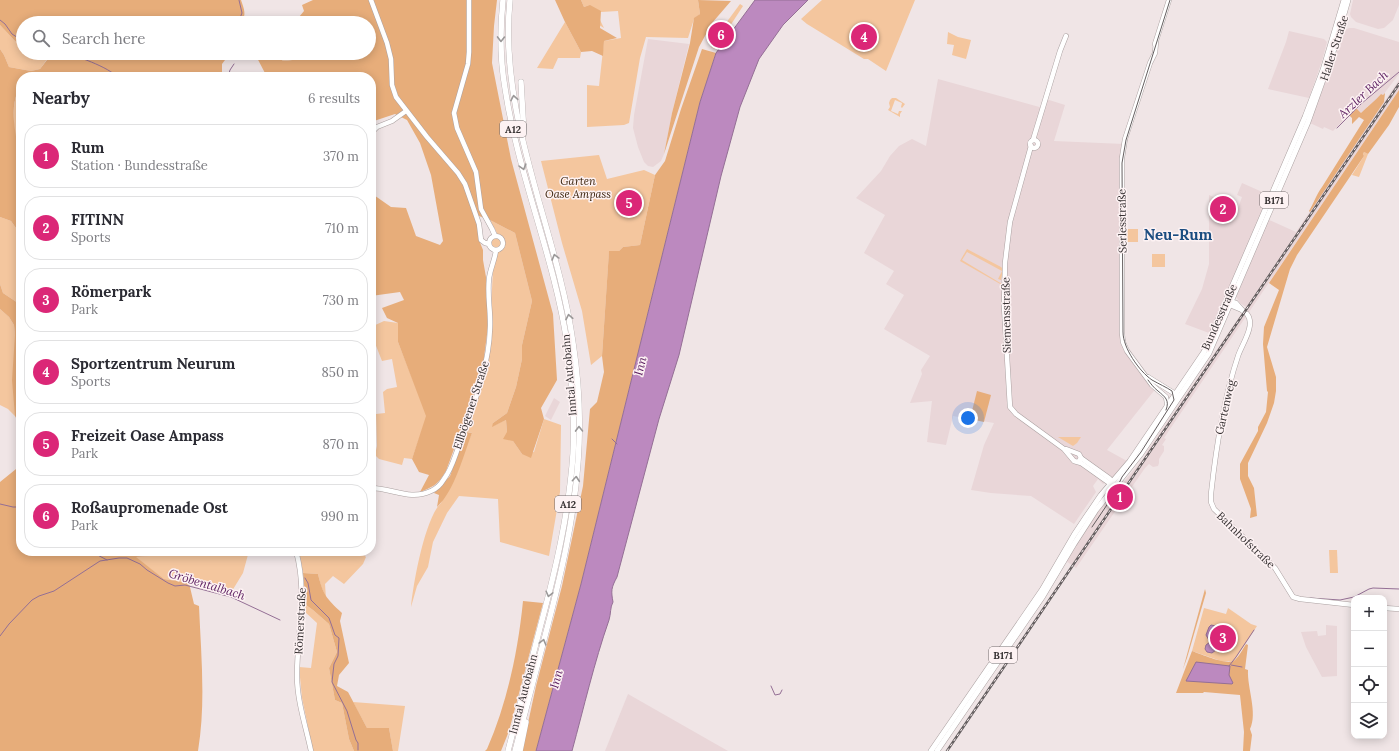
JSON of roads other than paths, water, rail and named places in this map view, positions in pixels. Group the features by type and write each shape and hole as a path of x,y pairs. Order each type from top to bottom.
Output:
{"highway":[{"name":"Inntal Autobahn","path":"503,0 501,47 505,88 518,150 554,277 574,383"},
{"name":"Inntal Autobahn","path":"510,0 510,70 525,150 564,295 573,343 574,383 579,449 573,506 554,601 515,751"},
{"path":"521,82 526,143 525,150"},
{"name":"Inntal Autobahn","path":"507,751 511,741 552,581 565,523 573,454 575,394"},
{"path":"520,751 528,713 528,698"}],"main road":[{"name":"Haller Straße","path":"1316,95 1344,0"},
{"name":"Haller Straße","path":"1316,95 1342,23 1348,0"},
{"name":"Bundesstraße","path":"937,751 1043,596 1074,544 1114,483 1166,409 1209,353 1316,95"},
{"name":"Bundesstraße","path":"931,751 1042,590 1086,517 1114,483 1140,455 1176,397"}],"street":[{"path":"371,0 388,47 391,59 392,85 394,92 406,111 458,173 465,184 479,224 482,240 489,244 491,249 496,250 501,247 503,243 501,238 495,236"},
{"path":"469,0 468,64 454,113 457,128 476,172 481,209 495,236"},
{"name":"Serlesstraße","path":"1166,409 1168,403 1167,399 1146,376 1129,354 1122,338 1121,169 1125,140 1169,0"},
{"path":"1035,141 1030,143 1032,147 1038,146 1035,141 1036,129 1066,36"},
{"path":"376,128 394,120 406,111"},
{"name":"Siemensstraße","path":"1032,147 1027,157 1010,222 1005,266 1004,306 1009,403 1013,412 1074,455"},
{"path":"489,244 490,239 495,236"},
{"name":"Ellbögener Straße","path":"376,488 408,495 420,495 434,489 441,484 447,476 464,431 485,366 490,328 489,280 496,250"},
{"name":"Gartenweg","path":"1211,504 1218,433 1235,363 1251,326 1248,314"},
{"name":"Serlesstraße","path":"1146,376 1176,397"},
{"name":"Serlesstraße","path":"1156,387 1176,397"},
{"path":"1080,460 1079,454 1074,455 1074,461 1080,460 1114,483"},
{"name":"Bahnhofstraße","path":"1211,504 1224,520 1275,568 1294,597 1351,605"},
{"name":"Römerstraße","path":"297,556 301,572 302,595 297,668 299,695 311,751"},
{"path":"1387,608 1399,609"}],"water":[{"name":"Inn","path":"755,0 808,0 783,25 759,59 740,107 721,176 679,355 659,419 617,577 613,587 613,602 611,606 610,618 594,669 572,751 536,751 581,584 700,102 716,53"},
{"path":"1211,625 1216,626 1217,629 1214,643 1216,650 1212,653 1207,652 1205,649 1206,645 1210,642 1206,635"},
{"path":"1196,662 1230,666 1229,675 1233,683 1186,681"}],"waterway":[{"path":"239,0 242,13 241,16"},
{"path":"0,20 16,37"},
{"path":"85,60 111,72"},
{"path":"229,72 234,64"},
{"name":"Arzler Bach","path":"1337,128 1362,103 1399,72"},
{"path":"612,439 617,444"},
{"name":"Gröbentalbach","path":"0,504 16,507"},
{"name":"Gröbentalbach","path":"99,556 107,560"},
{"name":"Gröbentalbach","path":"0,636 9,624 32,600 54,591 100,561 119,558 127,558 140,564 147,570 175,586 185,585 231,597 280,620"},
{"path":"305,578 308,583 311,600 329,618 335,635 339,638 338,656 334,664 332,682 347,711 358,743 358,750"},
{"path":"1310,598 1340,600 1354,597 1373,588 1399,589"},
{"path":"1229,666 1254,630"},
{"path":"1231,665 1242,667"},
{"path":"771,686 775,695 780,694 782,690"}],"tram line":[{"path":"1092,527 1113,496 1122,477 1141,452 1174,400 1172,391 1152,380 1137,365 1126,345 1123,332 1122,163 1126,140 1170,0"},
{"path":"1148,380 1166,399 1166,410"}],"railway":[{"path":"947,751 1399,84"}],"place":[{"name":"Roßaupromenade Ost","path":"721,35"},
{"name":"Sportzentrum Neurum","path":"864,37"},
{"name":"Freizeit Oase Ampass","path":"629,203"},
{"name":"FITINN","path":"1223,209"},
{"name":"Rum","path":"1120,497"},
{"name":"Römerpark","path":"1223,638"}],"district":[{"name":"Neu-Rum","path":"1178,234"}],"park label":[{"name":"Garten Oase Ampass","path":"578,187"}]}
